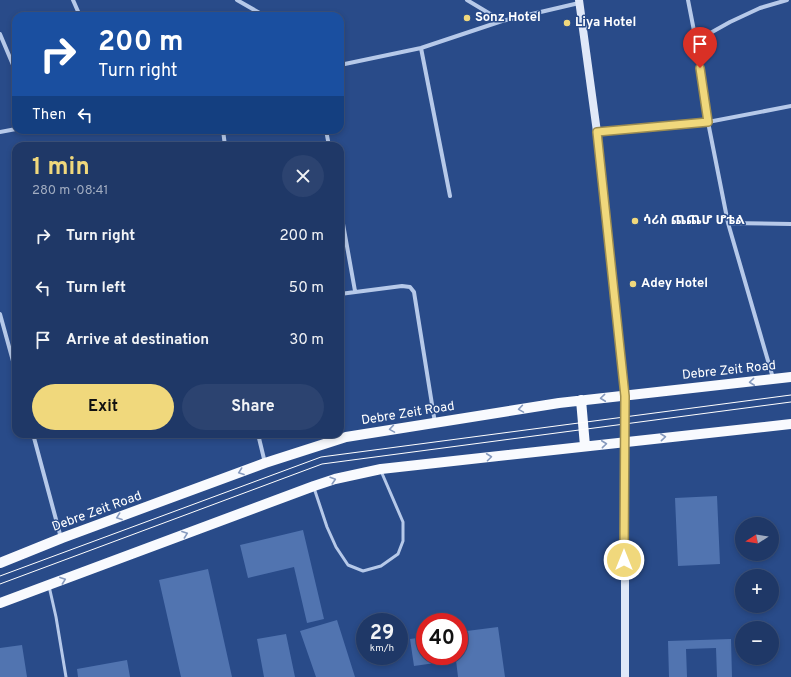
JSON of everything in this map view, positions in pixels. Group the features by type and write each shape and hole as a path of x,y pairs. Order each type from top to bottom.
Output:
{"main road":[{"path":"579,1 597,132 625,396 625,677"},
{"name":"Debre Zeit Road","path":"344,437 581,400 791,377"},
{"path":"581,400 585,446"},
{"path":"0,603 335,479 381,469 791,424"},
{"name":"Debre Zeit Road","path":"0,563 62,538 265,463 340,438"}],"street":[{"path":"73,0 78,12"},
{"path":"237,0 259,12"},
{"path":"467,0 502,20"},
{"path":"688,0 708,122 728,223 773,380"},
{"path":"696,42 730,22 760,8 787,0"},
{"path":"344,64 421,48 502,20 579,1"},
{"path":"0,34 12,62"},
{"path":"421,48 450,196"},
{"path":"597,132 708,122 791,106"},
{"path":"0,132 12,130"},
{"path":"728,223 791,224"},
{"path":"344,229 355,291"},
{"path":"344,293 402,286 410,287 414,292 435,423"},
{"path":"0,314 12,358"},
{"path":"34,438 62,538"},
{"path":"259,438 265,463"}],"lane":[{"path":"314,486 327,527 336,547 348,565 363,571 381,566 398,554 403,541 403,522 381,469"},
{"path":"48,585 56,617 66,677"}],"building":[{"path":"717,496 720,564 678,566 675,498"},
{"path":"303,530 324,619 307,623 294,567 248,578 240,545"},
{"path":"208,569 232,677 181,677 159,580"},
{"path":"337,620 355,677 316,677 300,631"},
{"path":"498,627 505,677 458,677 457,665 468,665 468,631"},
{"path":"286,634 295,677 264,677 257,639"},
{"path":"416,638 416,665 421,665 414,666 410,639"},
{"path":"731,639 732,677 717,677 716,648 686,649 687,677 669,677 668,641"},
{"path":"22,645 27,677 0,677 0,648"},
{"path":"127,660 130,677 78,677 77,669"}],"tram line":[{"path":"0,576 321,457 791,395"},
{"path":"0,584 322,464 791,402"}],"place":[{"name":"Sonz Hotel","path":"467,18"},
{"name":"Liya Hotel","path":"567,23"},
{"name":"ሳሪስ ጨጨሆ ሆቴል","path":"635,221"},
{"name":"Adey Hotel","path":"633,284"}],"route":[{"path":"624,560 625,396 597,132 708,122 700,68"}]}
